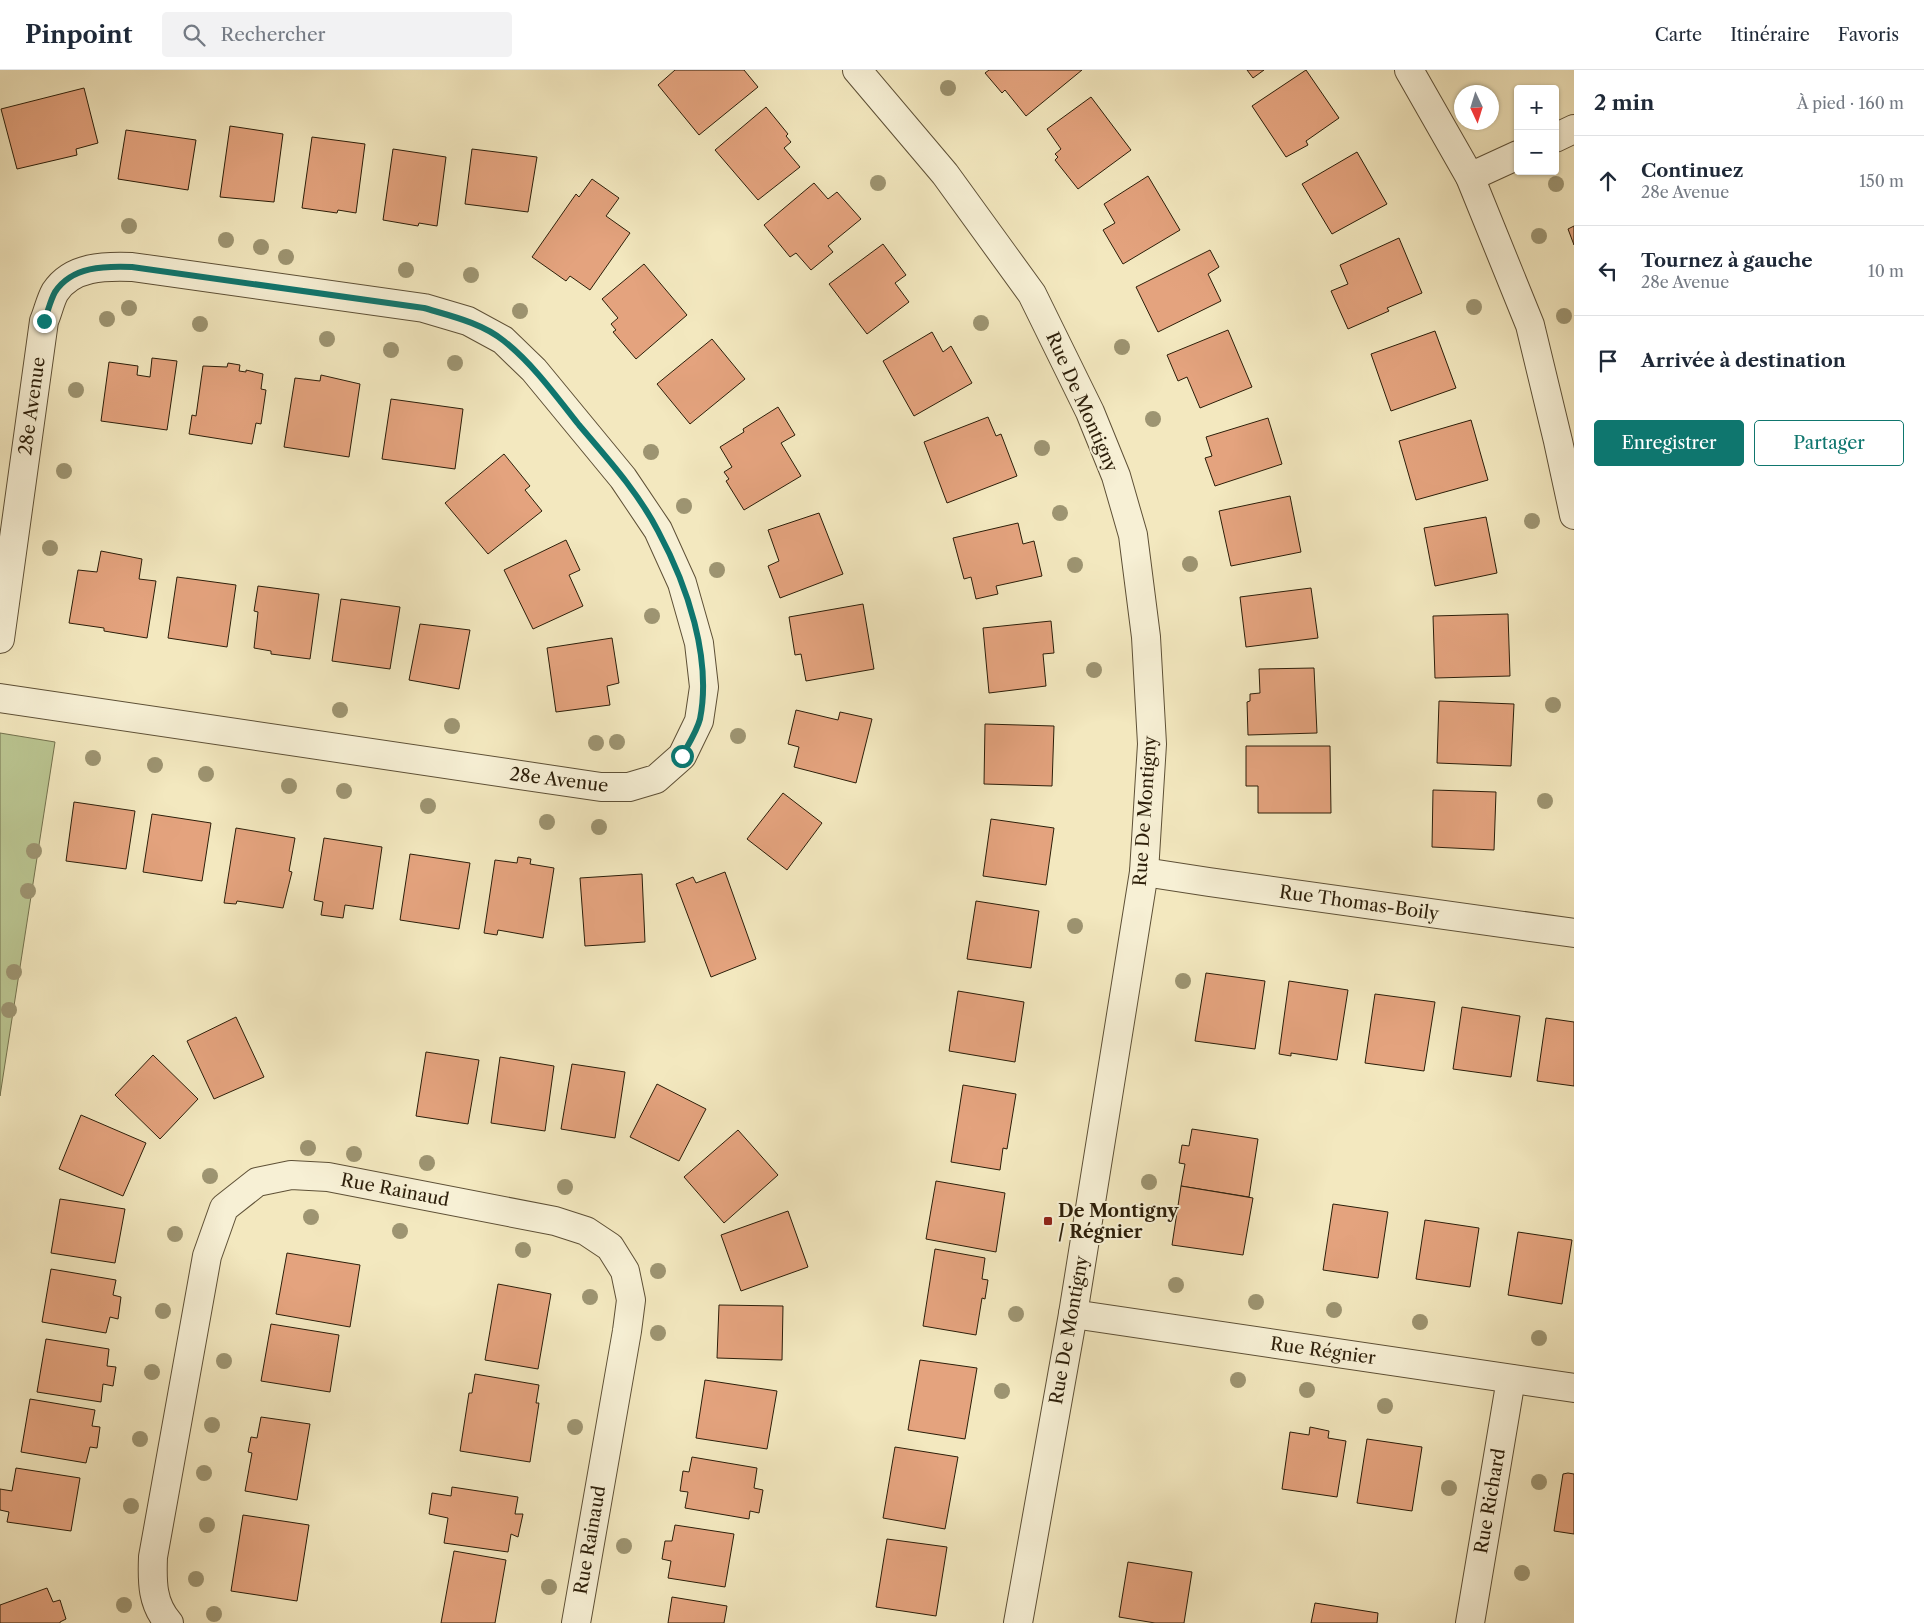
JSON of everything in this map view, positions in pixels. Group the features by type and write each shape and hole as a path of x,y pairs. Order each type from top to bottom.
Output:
{"street":[{"name":"Rue De Montigny","path":"858,70 945,174 1032,294 1090,412 1116,476 1133,535 1146,637 1152,744 1144,872 1073,1314 1018,1623"},
{"path":"1409,70 1470,177 1530,325 1574,515"},
{"path":"1559,136 1574,129"},
{"path":"1470,177 1514,157"},
{"name":"28e Avenue","path":"0,639 44,321 56,292 74,274 102,266 132,267 424,308 468,321 503,340 534,370 623,478 658,530 682,583 699,643 704,687 699,721 682,756 656,779 629,787 592,786 0,698"},
{"name":"Rue Thomas-Boily","path":"1144,872 1574,933"},
{"name":"Rue Rainaud","path":"169,1623 160,1613 152,1584 153,1557 207,1256 224,1208 257,1182 292,1175 328,1177 555,1221 586,1231 610,1247 625,1271 631,1300 576,1623"},
{"name":"Rue Régnier","path":"1073,1314 1574,1388"},
{"name":"Rue Richard","path":"1470,1623 1511,1379"}],"green space":[{"path":"0,733 55,742 0,1096"}],"building":[{"path":"675,70 744,70 758,87 699,135 658,85"},
{"path":"989,70 1082,70 1026,116 1005,90 1002,93 985,73"},
{"path":"1247,70 1264,70 1253,78"},
{"path":"1306,70 1339,118 1306,141 1308,145 1286,157 1252,106"},
{"path":"84,88 98,143 76,149 77,155 17,169 1,109"},
{"path":"1091,97 1131,150 1078,189 1055,160 1058,157 1055,154 1061,149 1047,129"},
{"path":"766,107 788,134 786,136 791,142 784,148 800,167 758,200 715,150"},
{"path":"230,126 283,134 274,202 220,197"},
{"path":"126,130 196,140 188,190 118,179"},
{"path":"312,137 365,144 356,213 338,210 337,213 302,208"},
{"path":"393,149 446,157 437,226 419,223 418,226 383,220"},
{"path":"472,149 537,157 528,212 465,204"},
{"path":"1357,152 1387,204 1332,234 1302,184"},
{"path":"1148,176 1180,230 1123,264 1103,230 1115,223 1104,204"},
{"path":"592,179 619,198 606,216 630,233 590,290 570,276 566,281 532,257 576,194 579,197"},
{"path":"814,183 828,199 837,192 861,219 828,246 833,252 811,270 796,253 790,257 764,225"},
{"path":"1574,226 1574,245 1568,229"},
{"path":"1399,238 1422,293 1387,308 1389,311 1348,329 1331,291 1348,284 1340,265"},
{"path":"883,244 906,275 895,283 909,302 867,334 829,284"},
{"path":"1210,250 1219,267 1208,274 1221,301 1158,332 1136,287"},
{"path":"644,264 687,315 636,359 613,332 616,330 611,324 618,318 602,299"},
{"path":"1228,330 1252,387 1200,408 1187,377 1178,381 1167,355"},
{"path":"1435,331 1456,388 1391,411 1371,354"},
{"path":"932,332 943,352 951,346 972,383 914,416 883,361"},
{"path":"712,339 745,379 690,424 657,384"},
{"path":"152,358 177,361 167,430 101,421 109,362 138,366 137,375 150,377"},
{"path":"228,363 240,365 239,371 246,372 246,370 263,374 261,389 266,390 261,424 256,423 252,444 189,434 192,415 196,416 203,366 227,367"},
{"path":"321,375 360,384 349,457 284,447 295,378 320,381"},
{"path":"391,399 463,409 455,469 382,459"},
{"path":"778,407 795,435 781,443 801,476 744,510 726,481 729,479 724,472 732,467 720,447 744,432 743,429"},
{"path":"988,417 996,436 1001,434 1017,476 947,503 924,442"},
{"path":"1268,418 1282,464 1215,486 1205,458 1212,456 1206,437"},
{"path":"1471,420 1488,480 1416,500 1399,441"},
{"path":"504,454 530,486 525,490 542,511 488,554 445,503"},
{"path":"1290,496 1301,552 1231,566 1219,511"},
{"path":"819,513 843,574 780,598 768,566 779,561 768,530"},
{"path":"1486,517 1497,573 1435,586 1424,528"},
{"path":"1018,523 1023,544 1034,541 1042,576 996,586 998,594 976,599 971,577 964,579 953,538"},
{"path":"566,540 580,570 569,575 583,606 533,629 504,570"},
{"path":"101,551 142,559 139,579 156,581 147,638 104,631 104,628 69,623 78,570 97,572"},
{"path":"177,577 236,585 227,647 168,638"},
{"path":"258,586 319,594 310,659 271,654 271,651 254,648 258,612 254,611"},
{"path":"1311,588 1318,638 1246,647 1240,597"},
{"path":"341,599 400,607 390,669 332,661"},
{"path":"863,604 874,669 806,681 801,654 795,655 789,617"},
{"path":"1508,614 1510,676 1435,678 1433,616"},
{"path":"1051,621 1054,653 1043,654 1046,686 989,693 983,628"},
{"path":"420,624 470,630 459,689 409,680"},
{"path":"612,638 619,683 607,686 610,705 556,712 547,648"},
{"path":"1314,668 1317,733 1248,735 1247,702 1250,701 1250,694 1260,693 1259,669"},
{"path":"1439,701 1514,704 1511,766 1437,763"},
{"path":"796,710 838,720 840,712 872,719 856,783 794,767 799,747 788,744"},
{"path":"985,724 1054,726 1052,786 984,784"},
{"path":"1246,746 1330,746 1331,813 1258,813 1258,786 1246,786"},
{"path":"1433,790 1496,792 1494,850 1432,847"},
{"path":"783,793 822,823 787,870 747,839"},
{"path":"74,802 135,811 126,869 66,861"},
{"path":"152,814 211,823 202,881 143,872"},
{"path":"991,819 1054,828 1046,885 983,876"},
{"path":"236,828 295,838 289,871 292,872 283,908 237,901 236,904 224,903"},
{"path":"324,838 382,847 373,909 345,905 343,918 321,915 323,902 314,900"},
{"path":"410,854 470,863 459,929 400,920"},
{"path":"518,857 531,859 530,864 554,868 543,938 498,930 497,935 484,933 495,860 517,863"},
{"path":"725,872 756,959 711,977 676,884 693,877 696,883"},
{"path":"642,874 645,942 585,946 580,878"},
{"path":"976,901 1039,911 1031,968 967,959"},
{"path":"1206,973 1265,981 1255,1049 1195,1041"},
{"path":"1289,981 1348,990 1337,1060 1291,1053 1291,1056 1279,1054"},
{"path":"958,991 1024,1002 1015,1062 949,1051"},
{"path":"1375,994 1435,1002 1424,1071 1365,1063"},
{"path":"1462,1007 1520,1016 1511,1077 1453,1069"},
{"path":"236,1017 264,1077 214,1099 187,1041"},
{"path":"1546,1018 1574,1022 1574,1086 1537,1081"},
{"path":"426,1052 479,1060 468,1124 416,1116"},
{"path":"153,1055 198,1099 160,1139 115,1095"},
{"path":"500,1057 554,1066 545,1131 491,1123"},
{"path":"572,1064 625,1072 615,1138 561,1129"},
{"path":"657,1084 706,1109 679,1161 630,1137"},
{"path":"963,1085 1016,1094 1007,1149 1003,1148 1000,1170 951,1162"},
{"path":"81,1115 146,1143 123,1196 59,1169"},
{"path":"1192,1129 1258,1139 1249,1197 1181,1186 1185,1164 1179,1163 1182,1145 1189,1146"},
{"path":"738,1130 778,1175 724,1223 684,1177"},
{"path":"936,1181 1005,1193 996,1252 926,1239"},
{"path":"1181,1186 1253,1198 1243,1255 1172,1245"},
{"path":"60,1199 125,1209 115,1263 51,1253"},
{"path":"1333,1204 1388,1212 1378,1278 1323,1270"},
{"path":"788,1211 808,1267 741,1291 721,1235"},
{"path":"1425,1220 1479,1228 1470,1287 1416,1279"},
{"path":"1518,1232 1572,1240 1562,1304 1508,1295"},
{"path":"935,1249 985,1258 982,1279 988,1280 985,1299 982,1298 976,1335 923,1326"},
{"path":"287,1253 360,1265 350,1327 276,1314"},
{"path":"51,1269 116,1280 113,1295 121,1297 118,1319 110,1317 106,1333 42,1322"},
{"path":"498,1284 551,1294 538,1369 485,1360"},
{"path":"719,1305 783,1306 782,1360 717,1358"},
{"path":"271,1324 339,1335 330,1392 261,1381"},
{"path":"46,1339 109,1349 107,1366 116,1367 113,1386 103,1384 101,1402 37,1392"},
{"path":"920,1360 977,1368 965,1439 908,1430"},
{"path":"475,1374 539,1385 536,1403 539,1403 530,1462 460,1451 469,1393 472,1393"},
{"path":"705,1380 777,1391 767,1449 696,1438"},
{"path":"30,1399 95,1410 92,1426 100,1427 97,1448 90,1447 86,1463 21,1452"},
{"path":"261,1417 310,1424 297,1500 245,1491 252,1453 248,1452 251,1437 257,1438"},
{"path":"1310,1427 1329,1431 1328,1438 1346,1441 1337,1497 1282,1489 1290,1432 1309,1435"},
{"path":"1367,1439 1422,1447 1412,1511 1357,1503"},
{"path":"895,1447 958,1457 945,1529 883,1518"},
{"path":"692,1457 757,1468 754,1488 763,1490 759,1513 750,1511 749,1519 685,1508 688,1492 680,1491 683,1471 689,1472"},
{"path":"16,1468 80,1478 71,1531 7,1522 9,1512 0,1510 0,1489 12,1491"},
{"path":"1563,1474 1574,1474 1574,1534 1554,1531"},
{"path":"452,1487 518,1497 515,1514 523,1514 518,1537 511,1534 508,1552 444,1543 448,1518 429,1514 432,1493 451,1496"},
{"path":"243,1515 309,1525 297,1601 231,1591"},
{"path":"675,1525 734,1534 725,1587 668,1578 671,1561 662,1559 665,1541 672,1541"},
{"path":"887,1539 947,1547 936,1616 876,1607"},
{"path":"454,1551 506,1560 495,1623 441,1623"},
{"path":"1128,1562 1192,1572 1184,1623 1155,1623 1119,1617"},
{"path":"47,1588 53,1602 60,1600 66,1619 60,1623 0,1623 0,1605"},
{"path":"672,1597 727,1606 724,1623 668,1623"},
{"path":"1315,1603 1378,1613 1377,1623 1311,1623"}],"place":[{"name":"De Montigny / Régnier","path":"1048,1221"}],"route":[{"path":"44,321 56,292 74,274 102,266 132,267 424,308 468,321 503,340 534,370 623,478 658,530 682,583 699,643 704,687 699,721 682,756"}]}
